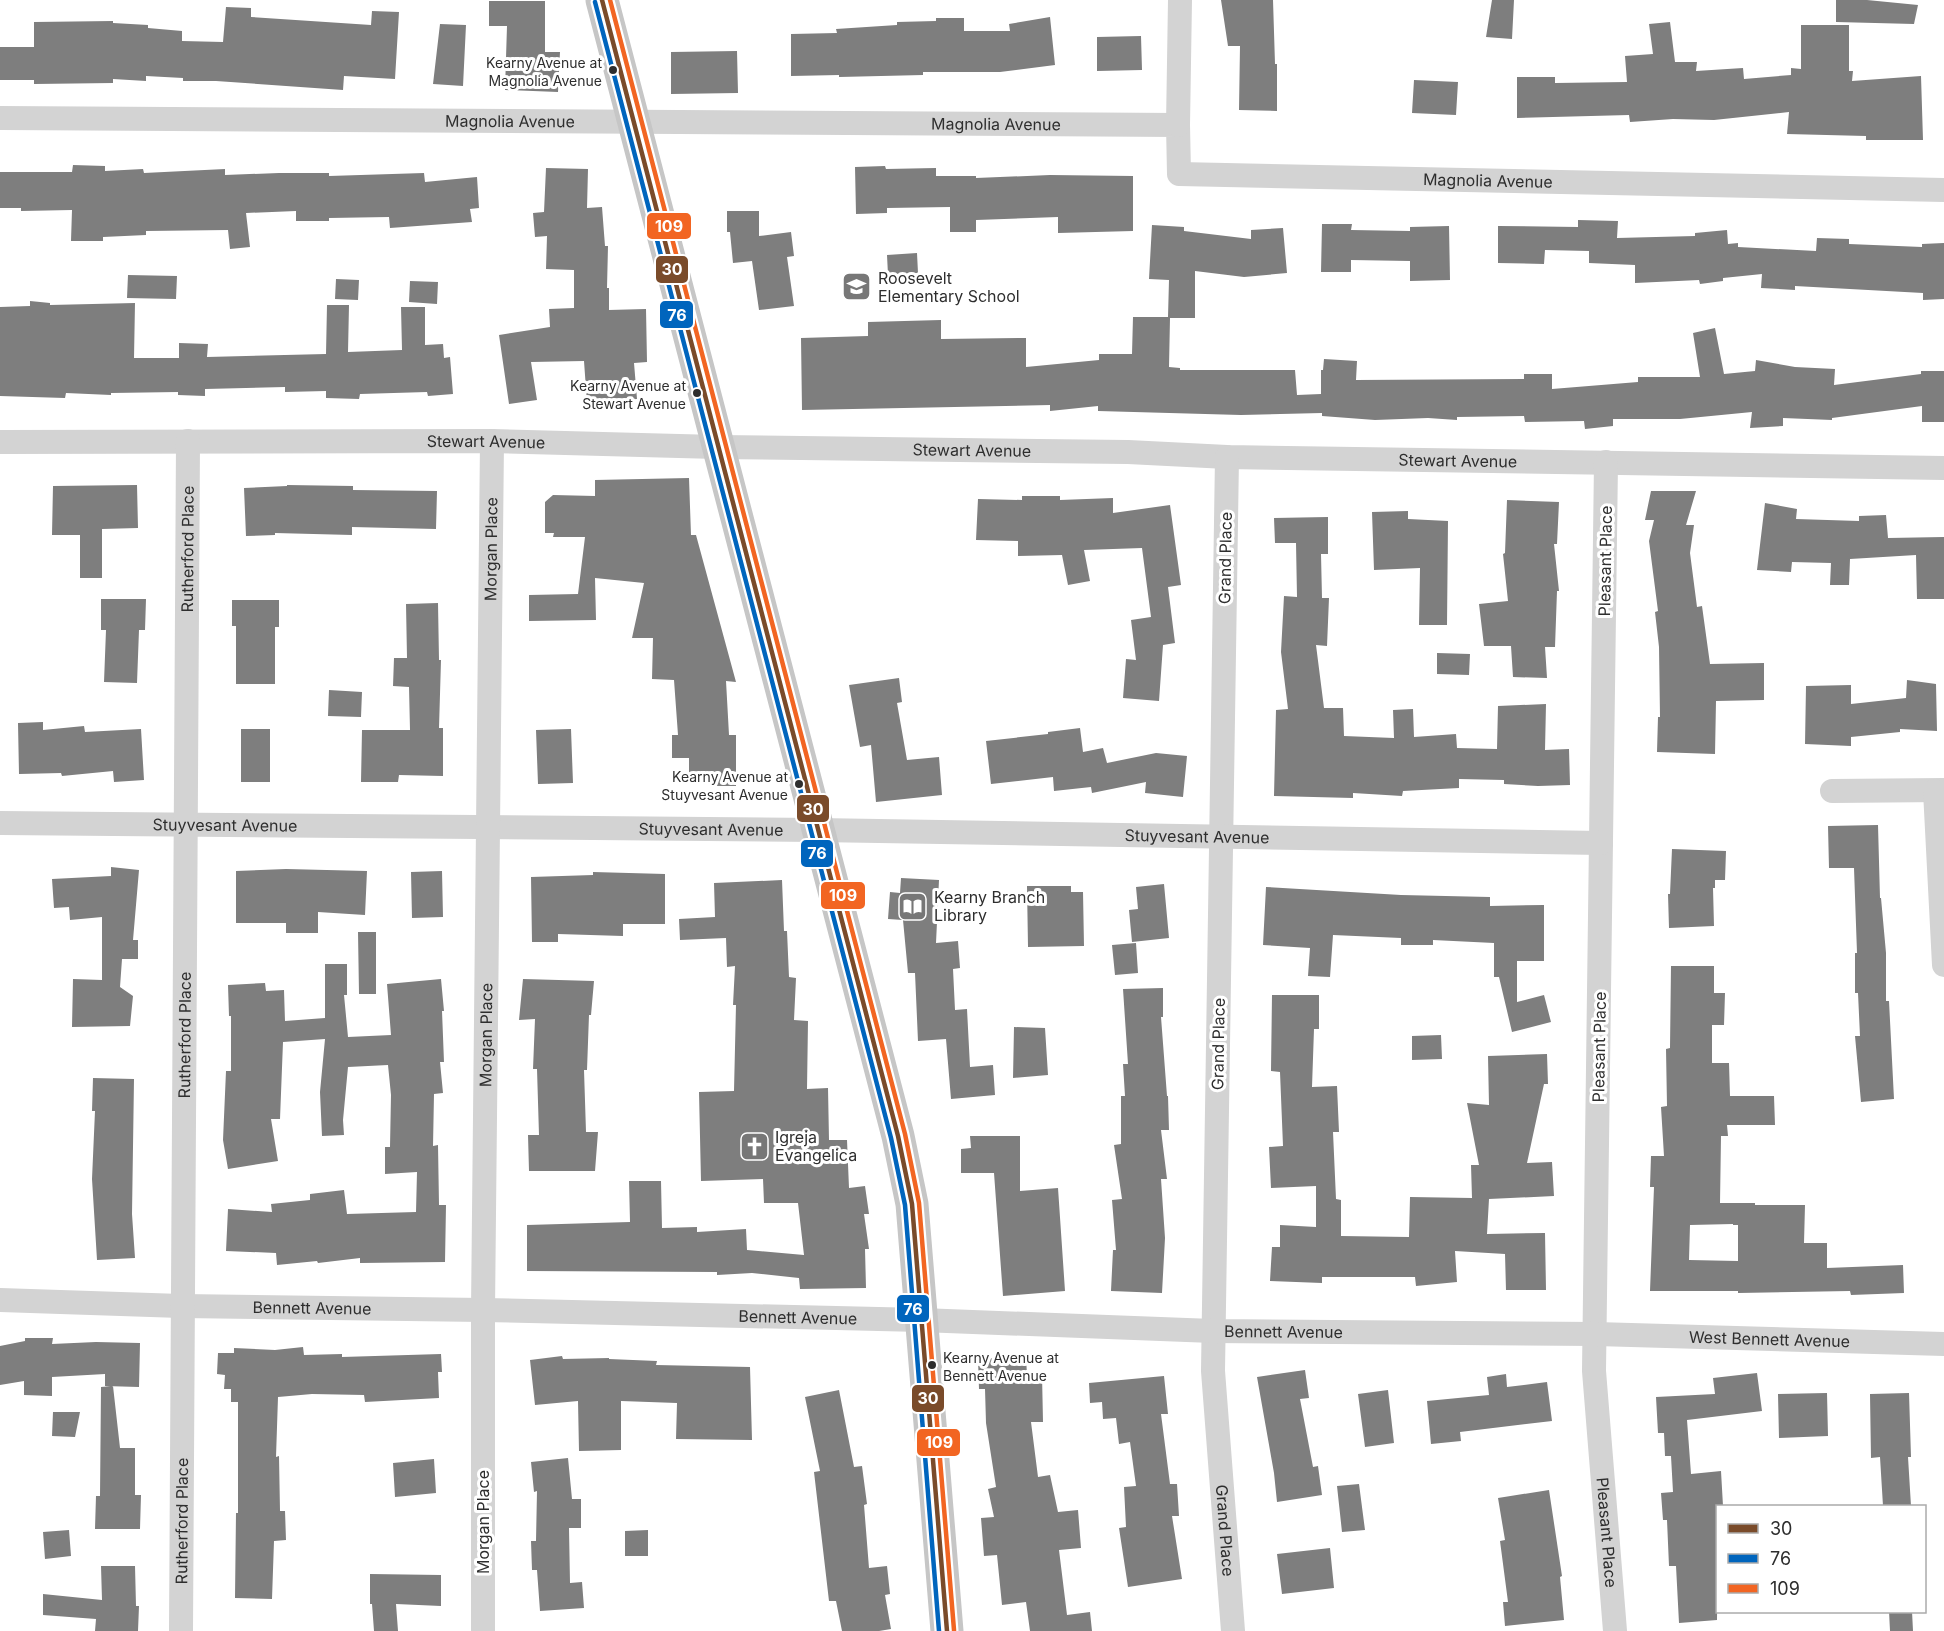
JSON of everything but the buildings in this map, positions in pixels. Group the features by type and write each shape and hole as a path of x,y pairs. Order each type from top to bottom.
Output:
{"main road":[{"path":"602,0 905,1170 912,1204 947,1631"}],"street":[{"path":"1178,125 1180,0"},
{"name":"Magnolia Avenue","path":"0,118 1178,125 1179,174 1944,190"},
{"name":"Rutherford Place","path":"181,1631 181,1306 188,441"},
{"name":"Stewart Avenue","path":"0,442 492,441 717,447 1128,452 1227,457 1944,468"},
{"name":"Morgan Place","path":"483,1631 483,1310 492,441"},
{"name":"Grand Place","path":"1227,457 1213,1371 1233,1631"},
{"name":"Pleasant Place","path":"1606,462 1594,1371 1615,1631"},
{"path":"1832,791 1940,790 1944,965"},
{"name":"Stuyvesant Avenue","path":"0,823 818,830 1602,843"},
{"name":"Bennett Avenue","path":"0,1300 181,1306 921,1320 1213,1331 1596,1334"},
{"name":"West Bennett Avenue","path":"1596,1334 1944,1344"}],"transit line":[{"name":"30","path":"602,0 898,1136 912,1204 947,1631"},
{"name":"109","path":"610,0 905,1134 919,1203 954,1630"},
{"name":"76","path":"595,2 891,1138 905,1205 939,1631"}],"place":[{"name":"Kearny Avenue at Magnolia Avenue","path":"613,70"},
{"name":"Roosevelt Elementary School","path":"857,287"},
{"name":"Kearny Avenue at Stewart Avenue","path":"697,393"},
{"name":"Kearny Avenue at Stuyvesant Avenue","path":"799,784"},
{"name":"Kearny Branch Library","path":"913,906"},
{"name":"Igreja Evangelica","path":"754,1146"},
{"name":"Kearny Avenue at Bennett Avenue","path":"932,1365"}]}
